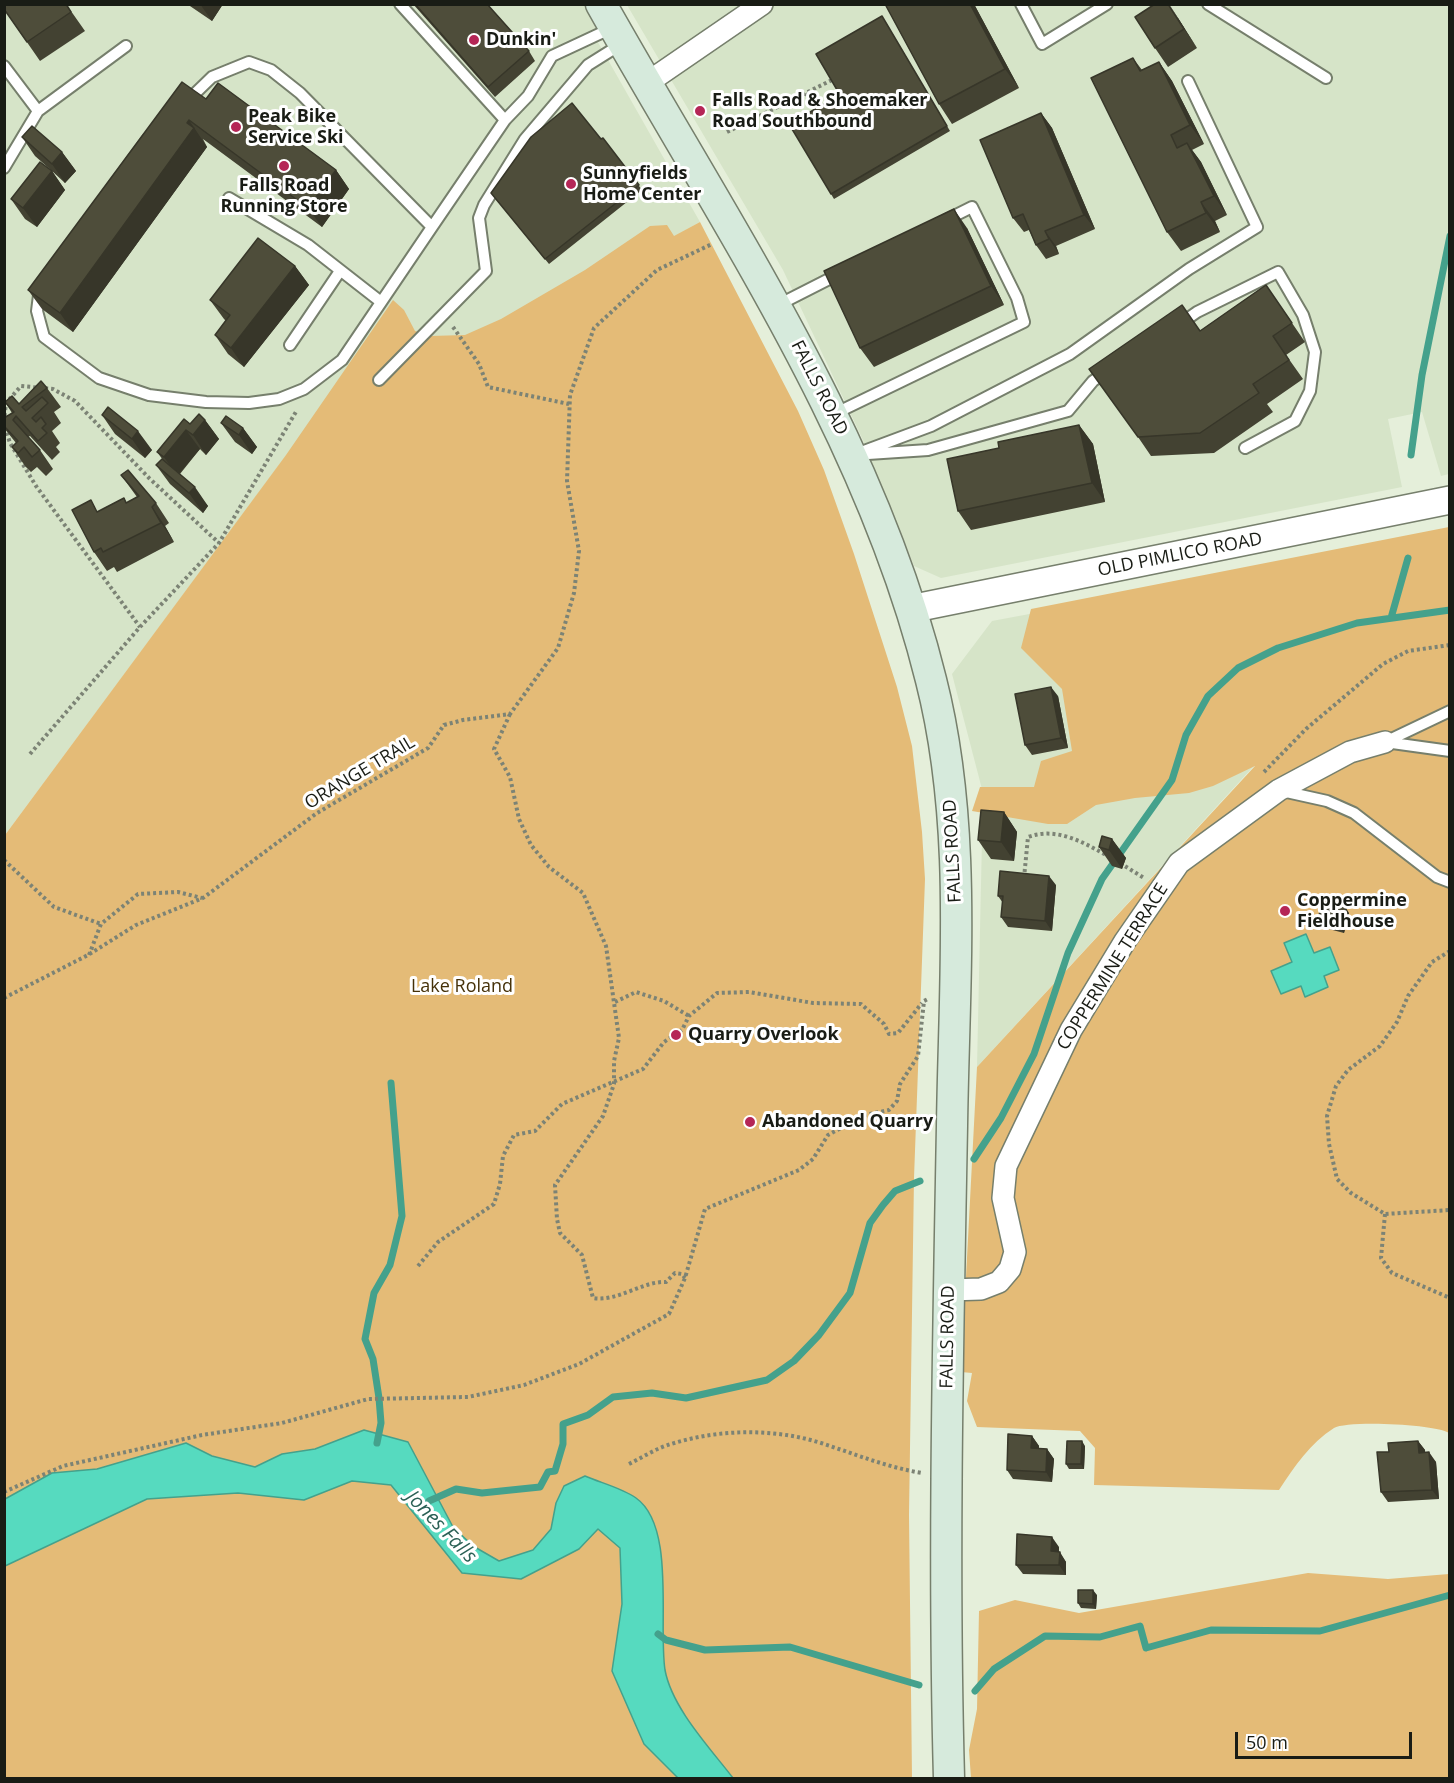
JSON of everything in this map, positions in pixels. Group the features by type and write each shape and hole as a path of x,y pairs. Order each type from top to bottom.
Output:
{"main road":[{"name":"FALLS ROAD","path":"612,25 735,234 834,414 853,455 910,609 937,702 947,765 956,915 946,1476 949,1779"}],"street":[{"path":"647,83 762,4"},
{"name":"OLD PIMLICO ROAD","path":"910,609 1449,500"},
{"name":"COPPERMINE TERRACE","path":"949,1290 981,1289 999,1282 1010,1269 1015,1252 1003,1198 1006,1166 1071,1030 1155,894 1179,863 1279,790 1350,752 1385,742"}],"lane":[{"path":"400,4 505,120"},
{"path":"1021,4 1042,44 1107,4"},
{"path":"1208,4 1326,78"},
{"path":"432,227 300,93 271,70 249,62 212,77 147,140 61,258 39,295 37,311 44,337 99,378 149,395 206,402 249,403 279,399 304,390 342,360 505,120 528,96 552,56 612,25"},
{"path":"379,380 486,272 479,218 484,205 525,139 588,64 612,25"},
{"path":"4,168 38,111 126,46"},
{"path":"4,66 38,111"},
{"path":"853,455 931,426 1070,354 1189,269 1257,227 1188,81"},
{"path":"230,198 308,245 381,302"},
{"path":"834,414 1024,322 1017,298 972,207 930,228"},
{"path":"290,345 340,270"},
{"path":"776,306 848,270"},
{"path":"1169,331 1197,312 1278,272 1303,315 1315,352 1310,391 1296,422 1245,448"},
{"path":"853,455 928,450 1068,411 1093,381 1112,369"},
{"path":"1385,742 1449,711"},
{"path":"1385,742 1449,751"},
{"path":"1279,790 1327,801 1354,813 1437,877 1449,882"}],"path":[{"path":"727,132 832,80"},
{"path":"806,93 818,115"},
{"path":"685,1278 682,1274 675,1273 666,1282 655,1281 641,1288 602,1299 593,1298 582,1255 560,1233 555,1185 603,1116 614,1084 614,1061 619,1038 615,1002 606,946 583,893 549,867 531,845 519,819 510,777 494,749 510,714 558,648 574,593 579,551 567,481 569,404 570,395 594,328 657,270 735,234"},
{"path":"443,315 479,364 488,387 569,404"},
{"path":"140,627 36,486 10,443 4,424 6,403 21,386 53,389 75,401 149,478 219,543"},
{"path":"30,754 140,627 219,543 293,418 304,390"},
{"path":"1257,779 1306,729 1383,664 1408,651 1449,645"},
{"name":"ORANGE TRAIL","path":"4,998 88,956 136,925 203,898 317,813 428,748 444,725 463,720 510,714"},
{"path":"1023,882 1028,837 1044,831 1064,836 1125,865"},
{"path":"4,860 54,907 102,924"},
{"path":"88,956 102,924 138,894 178,892 203,898"},
{"path":"1449,951 1432,962 1408,996 1397,1022 1380,1046 1348,1070 1336,1086 1327,1116 1329,1144 1337,1179 1351,1193 1385,1214 1449,1210"},
{"path":"615,1002 636,992 664,1001 689,1016"},
{"path":"418,1266 438,1242 494,1204 500,1184 503,1156 514,1135 535,1131 562,1104 614,1084 644,1069 664,1042 682,1030 689,1016 717,993 749,992 813,1004 861,1005 884,1024 889,1034 898,1033 924,1001 928,999 954,1000"},
{"path":"4,1492 63,1466 202,1435 282,1423 349,1402 368,1399 468,1397 524,1385 579,1364 669,1314 685,1278 705,1209 799,1170 813,1159 828,1135 865,1115 889,1110 897,1101 906,1072 918,1056 924,1001"},
{"path":"1385,1214 1381,1258 1392,1273 1449,1298"},
{"path":"629,1464 670,1444 723,1434 775,1432 819,1443 889,1468 946,1476"}],"shaded area":[{"path":"5,5 599,5 609,22 595,37 700,222 286,456 5,835"},
{"path":"627,5 1449,5 1449,474 1441,476 1422,412 1388,419 1402,487 941,578 914,566 862,438 783,270"},
{"path":"1227,577 1264,755 977,1067 983,793 952,674 992,621"}],"green space":[{"name":"Lake Roland","path":"700,222 798,411 824,470 897,687 912,746 925,879 914,1178 909,1515 912,1778 5,1778 5,835 286,455 393,300 404,310 415,331 430,336 465,335 501,319 585,270 650,226 667,225 674,236"},
{"name":"Coppermine Fieldhouse","path":"1449,527 1449,1433 1427,1427 1392,1424 1356,1424 1334,1428 1310,1448 1279,1490 1094,1485 1095,1448 1080,1431 977,1427 967,1401 972,1373 961,1372 977,1067 1255,766 1213,786 1189,793 1135,798 1096,805 1067,824 1048,824 972,811 980,787 1034,787 1041,761 1072,751 1062,689 1021,648 1031,609"},
{"path":"1308,1573 1388,1579 1449,1574 1449,1778 971,1778 969,1750 977,1709 979,1611 1015,1600 1079,1613"}],"water":[{"path":"1306,934 1314,953 1330,947 1339,970 1324,976 1328,987 1305,997 1301,986 1281,994 1271,971 1292,962 1284,943"},
{"name":"Jones Falls","path":"364,1430 408,1442 453,1527 473,1546 499,1561 533,1550 551,1529 556,1503 564,1486 585,1476 618,1488 636,1498 648,1512 656,1530 661,1553 663,1651 669,1684 675,1699 693,1727 733,1778 678,1778 644,1744 612,1671 622,1604 620,1548 598,1529 579,1549 521,1579 462,1573 391,1485 352,1481 304,1500 238,1493 147,1499 5,1566 5,1499 52,1473 97,1469 186,1443 212,1456 255,1467 282,1454 315,1449"}],"building":[{"path":"6,4 66,4 71,12 27,42 4,9"},
{"path":"415,4 487,4 529,51 488,87"},
{"path":"885,4 970,4 1005,69 939,104"},
{"path":"1155,4 1168,4 1184,29 1155,48 1135,17"},
{"path":"882,16 947,126 831,194 789,124 840,95 816,54"},
{"path":"1133,58 1140,71 1159,62 1190,125 1171,135 1177,148 1187,143 1214,196 1201,202 1206,213 1167,232 1091,78"},
{"path":"182,82 206,99 218,83 336,170 308,208 189,120 187,123 194,128 60,313 28,290"},
{"name":"Sunnyfields Home Center","path":"572,103 601,139 603,138 639,185 545,259 491,193 531,137"},
{"path":"1041,113 1084,215 1045,231 1049,239 1036,245 1023,214 1013,218 980,140"},
{"path":"32,126 62,152 52,164 22,137"},
{"path":"40,162 52,171 23,208 11,199"},
{"path":"954,209 991,286 860,348 824,271"},
{"path":"258,238 295,266 231,348 215,335 230,315 210,300"},
{"path":"1266,285 1292,323 1273,336 1289,360 1253,384 1259,393 1200,433 1138,437 1089,369 1182,305 1200,331"},
{"path":"41,381 47,388 22,407 26,411 42,397 48,403 32,418 36,422 41,417 46,424 42,428 47,433 38,441 16,416 13,420 40,450 32,457 24,447 18,453 12,447 18,441 4,426 4,418 14,412 5,402 12,396 19,404"},
{"path":"108,407 138,431 132,439 102,415"},
{"path":"199,414 205,420 193,435 186,430 164,457 157,452 184,419 190,424"},
{"path":"226,416 243,428 239,435 221,423"},
{"path":"1079,425 1092,483 958,511 947,459 999,448 998,442"},
{"path":"162,459 195,487 189,493 156,465"},
{"path":"128,470 156,503 152,507 161,523 103,552 101,548 94,552 72,510 91,500 97,512 124,498 126,503 139,496 121,475"},
{"path":"1051,687 1061,738 1025,745 1015,694"},
{"path":"981,810 1004,812 1001,842 978,840"},
{"path":"1102,836 1112,839 1109,850 1099,847"},
{"path":"1000,871 1049,876 1045,921 1001,917 1003,896 998,896"},
{"path":"1326,902 1346,908 1340,928 1317,922 1322,905 1325,906"},
{"path":"1008,1434 1032,1436 1031,1448 1047,1449 1046,1472 1007,1470"},
{"path":"1067,1441 1082,1441 1081,1464 1066,1464"},
{"path":"1418,1441 1419,1453 1429,1452 1432,1490 1381,1492 1377,1452 1389,1452 1388,1443"},
{"path":"1017,1534 1052,1537 1051,1551 1060,1552 1059,1565 1016,1565"},
{"path":"1078,1590 1093,1590 1093,1604 1078,1603"}],"waterway":[{"path":"1411,455 1422,375 1450,236"},
{"path":"1391,618 1408,558"},
{"path":"974,1159 1001,1118 1034,1054 1068,953 1102,879 1172,780 1186,735 1208,696 1238,668 1278,648 1357,623 1450,610"},
{"path":"377,1443 381,1423 379,1398 373,1359 365,1339 374,1293 390,1265 402,1216 391,1083"},
{"name":"Jones Falls","path":"429,1501 456,1489 482,1493 540,1487 548,1472 555,1471 563,1444 563,1424 588,1415 613,1397 652,1393 686,1398 767,1380 794,1361 819,1335 850,1293 870,1223 883,1205 895,1191 920,1181"},
{"path":"975,1691 994,1669 1045,1636 1100,1637 1140,1626 1146,1648 1211,1630 1320,1631 1450,1595"},
{"path":"658,1634 666,1640 705,1650 790,1647 919,1685"}],"place":[{"name":"Dunkin'","path":"474,40"},
{"name":"Falls Road & Shoemaker Road Southbound","path":"700,111"},
{"name":"Peak Bike Service Ski","path":"236,127"},
{"name":"Falls Road Running Store","path":"284,166"},
{"name":"Sunnyfields Home Center","path":"571,184"},
{"name":"Coppermine Fieldhouse","path":"1285,911"},
{"name":"Quarry Overlook","path":"676,1035"},
{"name":"Abandoned Quarry","path":"750,1122"}]}
